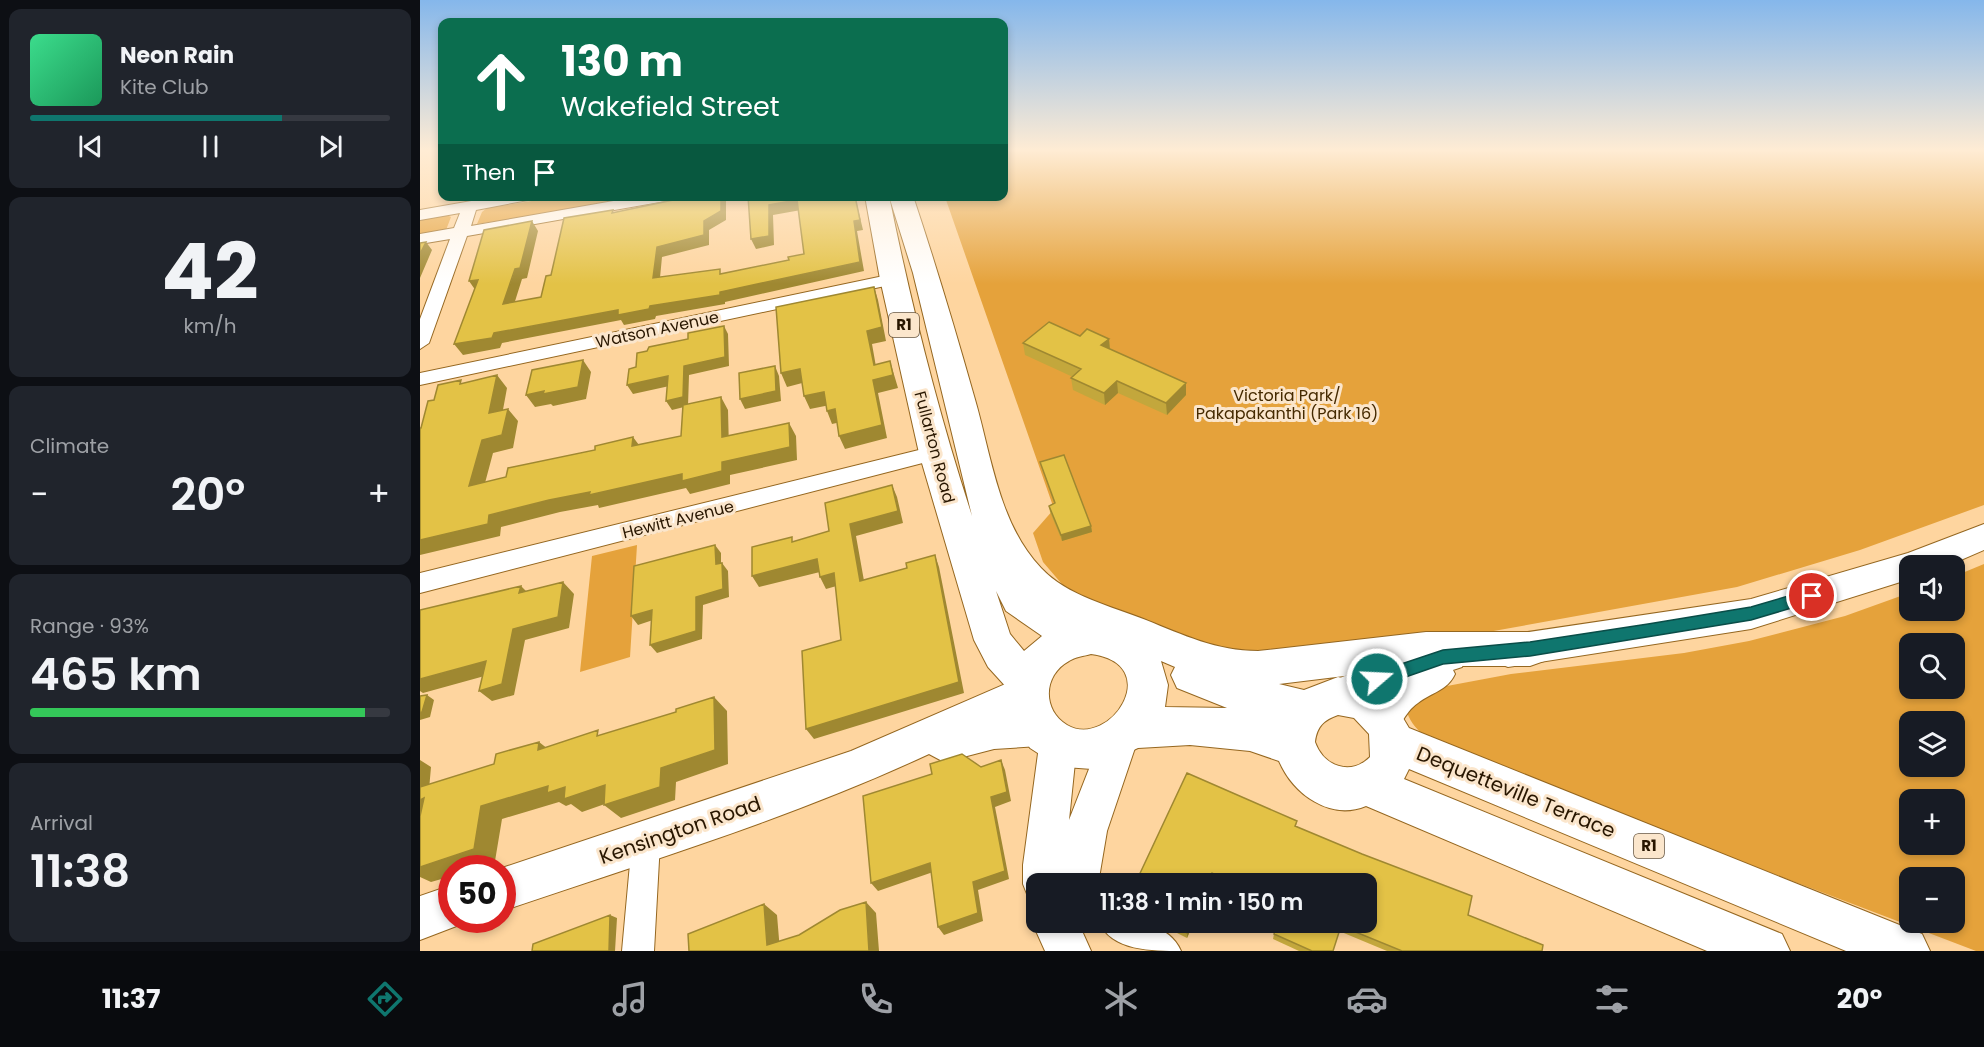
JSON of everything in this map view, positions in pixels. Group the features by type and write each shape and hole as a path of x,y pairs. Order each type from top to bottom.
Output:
{"highway":[{"name":"Fullarton Road","path":"878,201 893,279 935,453 992,637 1037,711"},
{"name":"R1","path":"903,201 926,273 972,443 998,555 1018,600 1078,639"},
{"path":"893,279 926,273"},
{"path":"935,453 972,443"},
{"path":"986,504 1012,556 1028,579 1057,601 1207,662 1236,669 1258,669 1426,649 1530,649"},
{"name":"R1","path":"1312,717 1236,693 1105,638 1078,639 1047,654 1039,663 1037,711 1082,747 1108,742 1124,733 1170,725 1251,732 1312,717 1354,698 1370,706 1388,730"},
{"path":"1124,733 1138,718 1148,693 1144,668 1129,649"},
{"path":"1312,717 1299,761 1309,774 1322,783 1338,789 1353,790 1368,786 1383,775 1391,760 1388,730"},
{"name":"Dequetteville Terrace","path":"1388,730 1905,951"},
{"path":"1368,786 1765,951"}],"main road":[{"path":"1938,555 1984,537"},
{"path":"1312,717 1443,657 1530,649 1751,614 1899,569"},
{"path":"1388,730 1403,692 1429,677 1530,649"},
{"name":"Kensington Road","path":"516,885 857,768 994,731 1037,711"},
{"path":"1037,711 1044,873"},
{"path":"1079,873 1086,831 1124,733"},
{"path":"420,918 438,912"},
{"path":"1060,933 1069,951"},
{"path":"1074,933 1074,951"}],"street":[{"path":"420,215 500,201"},
{"path":"420,239 642,201"},
{"path":"420,344 471,206"},
{"name":"Watson Avenue","path":"420,379 893,279"},
{"name":"Hewitt Avenue","path":"420,583 935,453"},
{"path":"638,951 646,842"},
{"path":"1133,933 1165,951"}],"green space":[{"name":"Victoria Park/ Pakapakanthi (Park 16)","path":"1008,195 1984,195 1984,505 1860,550 1737,587 1488,632 1237,662 1067,590 1043,562 1033,533 1054,509 946,201 1008,201"},
{"path":"532,201 628,201 477,224 482,212 487,208"},
{"path":"447,215 451,217 446,230 420,237 420,219"},
{"path":"637,545 630,657 580,672 592,556"},
{"path":"1984,564 1984,951 1976,951 1929,933 1965,933 1965,867 1899,867 1899,922 1449,750 1417,729 1406,709 1431,689 1511,674 1684,653 1749,641 1845,616 1899,597 1899,621 1965,621 1965,572"}],"building":[{"path":"668,201 721,201 721,211 704,221 704,235 657,247 653,278 720,269 720,274 789,260 788,257 804,254 797,201 856,201 860,220 854,221 860,262 720,292 720,295 650,306 649,309 618,315 618,310 494,333 492,338 454,344 478,280 469,281 484,230 532,221 520,268 515,269 503,304 541,297 546,276 551,275 564,218 613,210 612,213"},
{"path":"748,201 791,201 769,205 769,236 751,239"},
{"path":"426,242 420,254 420,243"},
{"path":"874,287 882,327 867,331 874,365 890,361 893,375 873,380 882,425 839,436 835,409 827,411 824,392 804,396 800,369 781,373 776,307"},
{"path":"1049,322 1080,336 1087,329 1109,339 1101,345 1186,383 1166,403 1117,381 1104,393 1071,378 1081,369 1023,343"},
{"path":"724,326 725,357 684,366 683,397 666,401 668,376 627,385 629,369 636,367 637,353 647,351 649,347 688,339 688,333"},
{"path":"583,360 578,387 526,395 532,370"},
{"path":"775,366 776,391 740,399 739,373"},
{"path":"497,375 489,413 508,409 502,435 482,440 469,486 506,477 508,468 595,450 595,446 633,437 632,446 681,436 683,405 721,397 722,437 789,423 790,447 722,462 722,471 682,481 682,474 589,495 590,492 549,500 489,515 488,524 420,540 420,428 428,401 434,400 438,385 461,380 460,384"},
{"path":"1064,455 1091,526 1061,535 1049,506 1055,503 1040,462"},
{"path":"892,485 898,511 850,524 860,581 907,568 906,563 935,555 959,682 806,729 802,651 841,640 834,573 820,577 817,559 752,576 752,547 792,537 792,542 829,531 825,503"},
{"path":"715,545 716,564 722,563 723,589 696,597 696,631 650,645 652,610 631,616 634,566"},
{"path":"563,582 558,617 513,629 502,684 479,691 486,661 420,679 420,610 521,586 519,593"},
{"path":"427,695 422,712 420,713 420,696"},
{"path":"714,697 715,750 661,768 660,787 604,805 605,785 564,799 565,787 547,793 548,786 481,806 474,849 456,855 438,855 438,861 420,867 420,816 424,798 420,800 420,787 494,764 496,754 539,742 538,750 598,730 597,736 676,712 676,709"},
{"path":"962,754 981,767 1001,760 1007,792 991,797 1005,871 973,882 978,913 938,927 930,863 871,883 863,796 932,774 930,764"},
{"path":"1187,773 1297,821 1295,826 1472,896 1468,915 1543,945 1542,951 1402,951 1358,933 1377,933 1377,873 1140,873"},
{"path":"866,902 869,951 689,951 688,934 764,904 767,945 799,935 840,910"},
{"path":"610,915 609,951 532,951 533,944"},
{"path":"1339,933 1333,951 1312,951 1274,934"}],"route":[{"path":"1377,679 1443,657 1530,649 1751,614 1812,596"}]}
